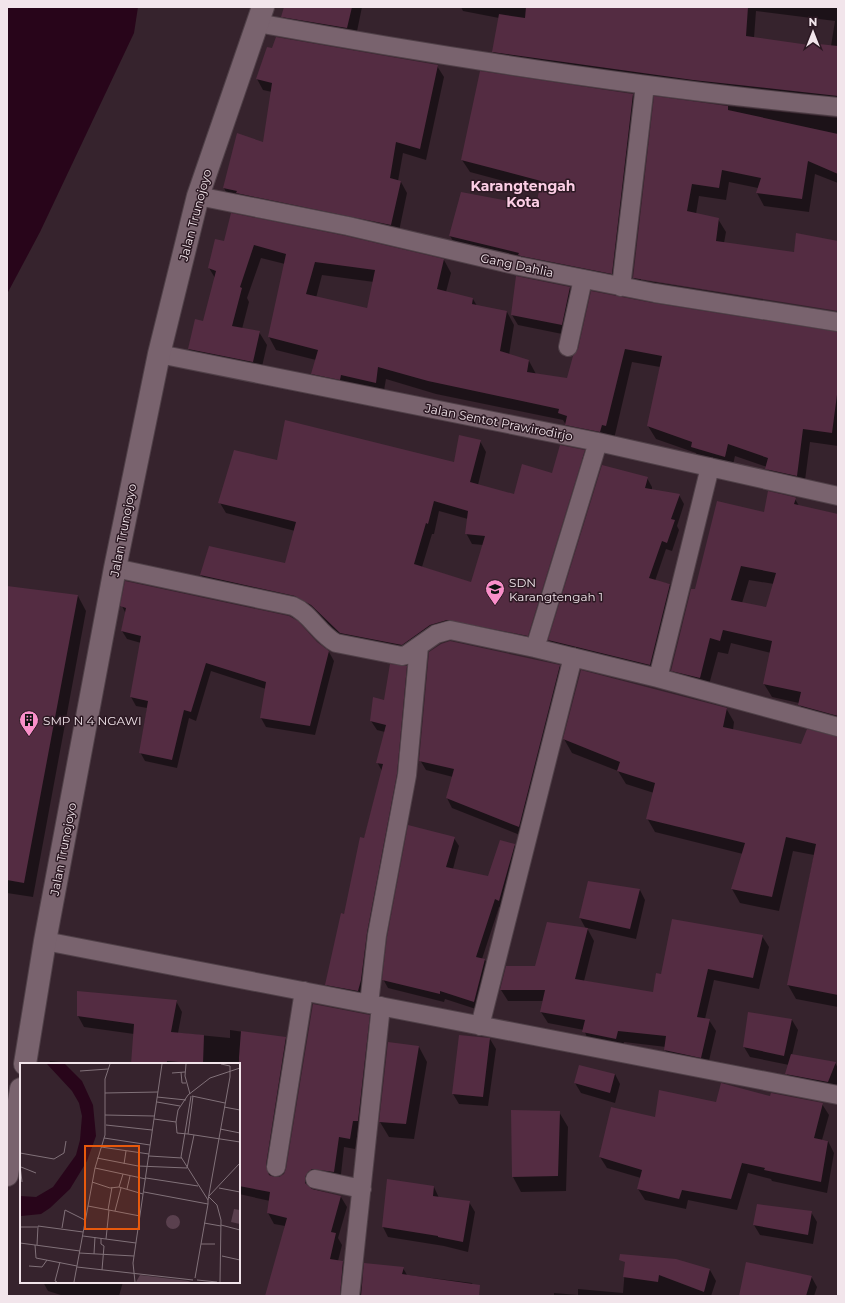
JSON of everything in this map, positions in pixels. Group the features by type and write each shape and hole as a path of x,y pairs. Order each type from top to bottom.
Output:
{"main road":[{"name":"Jalan Trunojoyo","path":"25,1063 45,941 115,568 160,354 198,196 260,15"},
{"path":"8,1167 20,1095"}],"street":[{"path":"260,15 411,51 559,74 766,100 838,107"},
{"path":"621,287 645,85"},
{"name":"Gang Dahlia","path":"198,196 348,226 655,294 838,322"},
{"path":"568,347 583,279"},
{"name":"Jalan Sentot Prawirodirjo","path":"160,354 598,442 838,496"},
{"path":"535,648 598,442"},
{"path":"658,678 710,467"},
{"path":"115,568 293,606 301,611 327,636 336,642 402,656 406,655 436,634 450,630 535,648 658,678 838,726"},
{"path":"350,1296 362,1189 375,1005 377,935 407,775 419,646"},
{"path":"480,1026 573,657"},
{"path":"45,941 838,1095"},
{"path":"276,1167 304,991"},
{"path":"315,1180 362,1189"}],"shaded area":[{"path":"7,7 138,7 134,33 40,232 7,294"}],"building":[{"path":"284,7 352,7 347,28 281,17"},
{"path":"526,7 748,7 746,36 809,45 809,43 838,46 838,96 693,80 492,52 499,14 525,18"},
{"path":"276,37 438,65 420,149 396,142 390,178 401,181 391,225 236,193 237,191 223,188 237,133 263,142 272,83 256,79 267,47 272,48"},
{"path":"480,71 633,94 612,274 521,256 518,255 519,253 449,236 461,192 536,206 541,181 461,160"},
{"path":"654,96 728,106 728,110 838,134 838,174 808,161 802,199 756,193 761,178 722,170 719,188 692,184 687,211 719,218 716,241 794,252 796,233 838,241 838,311 633,278"},
{"path":"231,213 346,236 444,259 437,289 473,298 472,304 507,311 500,351 529,360 527,372 567,378 573,356 578,349 591,291 653,303 838,332 838,387 832,433 803,429 797,476 765,469 768,458 728,444 725,457 691,447 692,442 647,426 662,356 625,349 606,426 602,425 600,432 565,425 567,416 558,413 559,409 428,381 378,367 376,383 341,375 340,380 311,374 318,350 268,337 286,254 254,245 240,287 242,288 232,326 260,331 253,362 188,349 195,319 203,321 216,271 208,268 215,239 224,241","holes":["315,262 375,270 367,308 306,294"]},
{"path":"516,276 570,287 562,325 511,315"},
{"path":"285,420 454,462 459,435 481,440 470,482 514,494 522,464 552,473 560,445 585,450 528,636 447,620 430,625 402,645 340,633 311,605 295,596 200,575 209,546 285,563 296,522 218,503 234,450 277,460","holes":["434,501 468,511 465,534 485,536 471,582 414,564 426,523 428,524"]},
{"path":"602,465 648,477 645,488 680,494 671,519 675,520 667,543 662,541 649,578 670,584 650,665 548,640"},
{"path":"768,491 796,498 794,504 838,514 838,716 798,705 801,692 763,684 772,641 723,630 720,641 710,638 700,678 671,671 691,589 695,589 717,501 764,512","holes":["741,566 776,573 766,607 731,600"]},
{"path":"125,581 289,616 298,621 317,642 329,651 310,726 260,718 266,682 206,663 191,712 184,710 172,760 139,753 148,701 130,697 141,636 121,631 126,608 120,606"},
{"name":"SMP N 4 NGAWI","path":"7,586 78,595 24,883 7,880"},
{"path":"450,641 560,665 519,827 446,798 454,769 419,761 429,652 441,644"},
{"path":"390,664 407,666 397,774 367,933 361,980 358,991 325,985 341,913 344,914 360,837 364,838 383,764 376,763 386,725 370,721 373,697 384,700"},
{"path":"581,670 727,708 723,727 801,744 807,729 838,737 838,995 787,985 816,844 786,837 772,897 731,889 745,843 646,819 655,783 617,771 620,762 563,739"},
{"path":"408,825 455,837 446,867 488,876 500,840 515,844 499,901 495,899 476,957 485,959 474,1002 440,991 440,994 382,980 387,937"},
{"path":"588,881 640,889 630,929 579,918"},
{"path":"672,919 763,935 753,978 708,969 697,1017 710,1019 701,1058 664,1050 666,1036 618,1031 616,1039 582,1032 585,1020 540,1012 545,990 500,990 506,966 535,966 547,922 588,928 575,979 653,992 656,973 661,974"},
{"path":"77,991 177,1000 171,1032 204,1035 203,1063 167,1061 167,1063 131,1063 134,1024 77,1016"},
{"path":"313,1004 370,1015 358,1121 353,1121 350,1139 339,1137 334,1172 312,1169 305,1177 305,1183 312,1189 341,1196 331,1232 336,1233 330,1259 343,1261 340,1296 265,1296 287,1218 267,1213 270,1192 240,1186 239,1057 241,1031 286,1037 266,1165 269,1175 274,1177 279,1177 284,1174"},
{"path":"748,1012 792,1019 784,1056 743,1047"},
{"path":"459,1035 490,1038 483,1097 452,1094"},
{"path":"388,1042 419,1046 406,1124 379,1122"},
{"path":"791,1054 836,1062 828,1082 785,1074"},
{"path":"579,1065 615,1074 610,1093 574,1083"},
{"path":"721,1083 770,1096 771,1093 823,1103 814,1138 828,1141 821,1182 764,1170 765,1168 742,1163 731,1199 682,1190 679,1199 637,1189 642,1170 599,1157 611,1107 655,1117 659,1090 716,1102"},
{"path":"511,1110 560,1111 558,1176 512,1177"},
{"path":"387,1179 434,1186 433,1196 470,1201 463,1242 438,1236 382,1227"},
{"path":"757,1204 812,1211 808,1235 753,1225"},
{"path":"620,1254 676,1259 710,1269 704,1292 659,1275 658,1282 623,1277 625,1262 619,1260"},
{"path":"746,1262 812,1276 806,1296 739,1296"},
{"path":"364,1263 404,1267 402,1274 480,1285 479,1296 361,1296"}],"place":[{"name":"SDN Karangtengah 1","path":"495,606"},
{"name":"SMP N 4 NGAWI","path":"29,737"}],"district":[{"name":"Karangtengah Kota","path":"523,194"}]}
